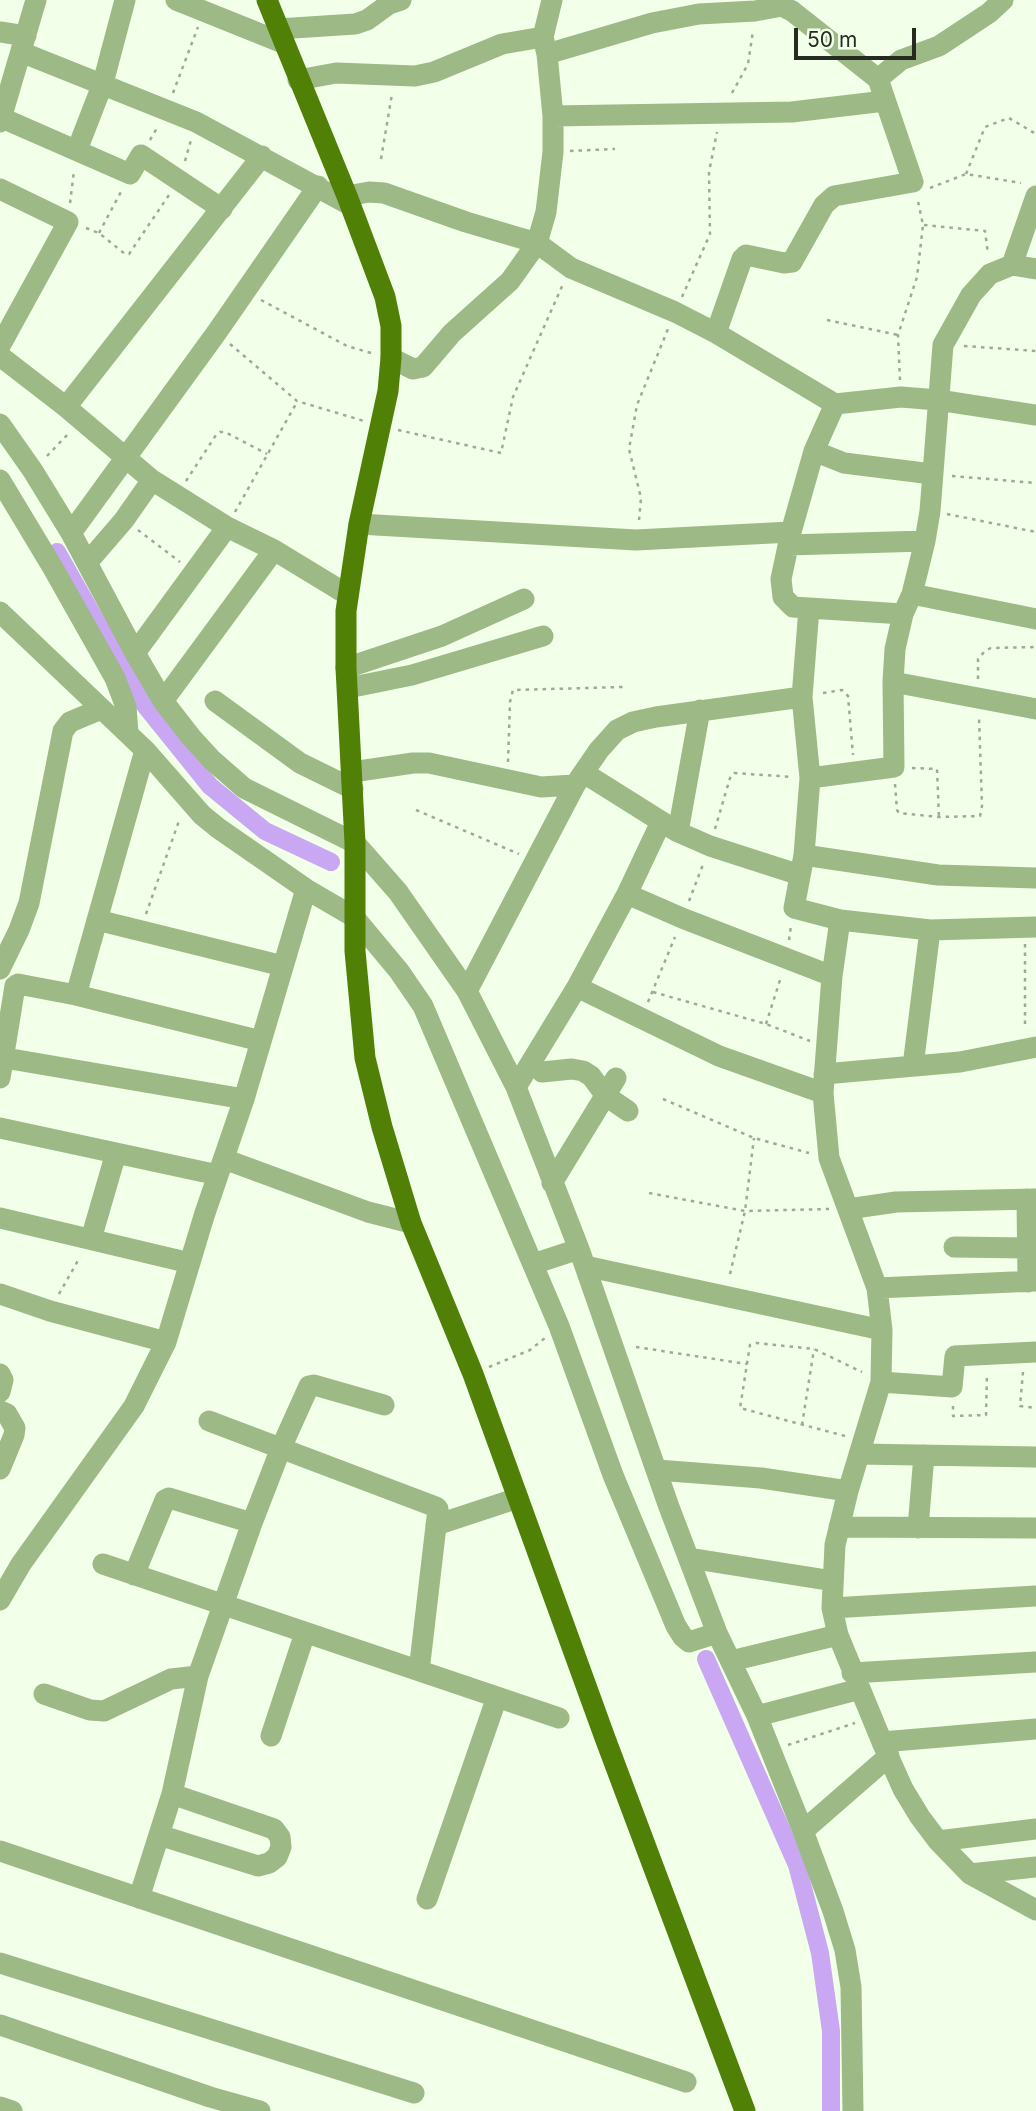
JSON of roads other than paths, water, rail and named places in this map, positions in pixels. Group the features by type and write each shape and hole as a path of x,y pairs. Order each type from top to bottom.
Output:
{"main road":[{"path":"267,0 349,200 385,297 391,326 388,391 359,524 348,595 347,678 355,843 354,917 357,990 365,1058 382,1127 411,1223 473,1374 605,1738 745,2111"}],"street":[{"path":"36,0 0,118 130,174 141,155 222,209"},
{"path":"77,150 103,83 125,0"},
{"path":"176,0 204,12 280,36 355,24 367,20 392,1"},
{"path":"391,358 413,369 423,367 452,333 510,281 537,243 546,212 553,152 553,116 545,46 552,0"},
{"path":"878,79 901,60 939,47 989,13 1003,0"},
{"path":"298,80 336,73 415,76 434,72 502,44 545,46 699,14 755,11 792,5 878,79 913,182 834,196 824,205 792,262 784,263 746,255 742,259 716,333"},
{"path":"0,32 103,83 196,122 349,200 369,192 384,193 537,243 570,268 675,312 716,333 835,404 901,397 1036,415"},
{"path":"553,116 792,112 885,101"},
{"path":"74,414 262,156"},
{"path":"37,541 67,528 124,457 246,292 318,186"},
{"path":"0,189 68,222 0,346"},
{"path":"1012,265 1030,190"},
{"path":"810,778 894,767 895,649 903,614 912,594 930,511 943,345 971,295 990,274 1012,265 1036,269"},
{"path":"0,356 152,480 227,527 274,550 348,595"},
{"path":"835,404 814,451 790,538 781,579 783,597 793,607 903,614"},
{"path":"0,424 33,471 67,528 163,701 191,737 228,776 244,788 355,843 398,892 467,991 516,1087 582,1258 717,1633 772,1751 833,1911 845,1950 851,1987 853,2111"},
{"path":"814,451 853,465 932,474"},
{"path":"0,480 115,678 126,708 128,733"},
{"path":"87,563 124,520 152,480"},
{"path":"359,524 636,540 790,538 925,541"},
{"path":"135,653 227,527"},
{"path":"163,701 274,550"},
{"path":"912,594 1036,619"},
{"path":"347,678 524,599"},
{"path":"809,608 802,697 810,778 802,865 794,908 840,920 930,929 1031,927"},
{"path":"0,612 128,733 218,828 306,889 354,917 399,971 429,1018 559,1326 613,1475 676,1626 682,1637 689,1642 717,1633"},
{"path":"347,678 412,675 542,636"},
{"path":"893,682 1036,709"},
{"path":"467,991 579,779 605,742 622,726 656,717 802,697"},
{"path":"215,701 300,763 353,780 413,763 429,763 541,787 579,779 710,846 802,865 938,875 1036,878"},
{"path":"6,975 29,903 63,731 70,722 101,709"},
{"path":"516,1087 577,987 627,894 670,827 700,710"},
{"path":"76,995 145,750"},
{"path":"0,1600 21,1564 134,1406 166,1342 244,1099 306,889"},
{"path":"627,894 786,960 832,976"},
{"path":"97,920 282,966"},
{"path":"840,920 832,976 823,1084 829,1158 877,1288 882,1330 881,1382 848,1491 835,1545 832,1608 838,1635 856,1681 903,1789 938,1841 970,1874 1036,1910"},
{"path":"913,1066 930,929"},
{"path":"6,975 261,1041"},
{"path":"6,975 15,986 6,1017 1,1064 244,1099"},
{"path":"577,987 719,1056 823,1084 913,1066 960,1062 1031,1048"},
{"path":"542,1072 572,1069 583,1071 611,1087 628,1111"},
{"path":"552,1183 611,1087"},
{"path":"0,1128 116,1153 221,1167 411,1223"},
{"path":"90,1239 116,1153"},
{"path":"848,1209 896,1202 1031,1199 1027,1248 1032,1282 877,1288"},
{"path":"0,1218 190,1263"},
{"path":"954,1247 1027,1248"},
{"path":"533,1264 582,1258 882,1330"},
{"path":"0,1294 50,1311 166,1342"},
{"path":"881,1382 952,1387 955,1356 1031,1352"},
{"path":"0,1374 3,1380 0,1392"},
{"path":"139,1898 172,1794 198,1676 281,1448 311,1385 384,1405"},
{"path":"0,1411 7,1414 15,1428 0,1469"},
{"path":"209,1421 436,1507 419,1671"},
{"path":"862,1448 924,1455 1036,1457"},
{"path":"918,1528 924,1455"},
{"path":"657,1470 761,1478 848,1491"},
{"path":"134,1575 169,1498 252,1523"},
{"path":"436,1525 518,1498"},
{"path":"839,1527 1036,1528"},
{"path":"689,1558 833,1581"},
{"path":"103,1564 559,1718"},
{"path":"832,1608 1036,1596"},
{"path":"271,1736 305,1633"},
{"path":"731,1661 838,1635"},
{"path":"757,1716 856,1681 1036,1662"},
{"path":"44,1695 90,1710 104,1711 171,1679 198,1676"},
{"path":"427,1899 497,1698"},
{"path":"803,1831 885,1749 1036,1729"},
{"path":"159,1835 258,1866 277,1857 281,1847 280,1837 274,1829 172,1794"},
{"path":"938,1841 1036,1829"},
{"path":"0,1851 686,2082"},
{"path":"970,1874 1036,1867"},
{"path":"0,1963 414,2093"},
{"path":"0,2025 260,2111"},
{"path":"0,2107 12,2111"}],"waterway":[{"path":"57,552 140,699 210,786 265,831 331,862"},
{"path":"706,1659 797,1865 820,1953 831,2031 831,2111"}]}
